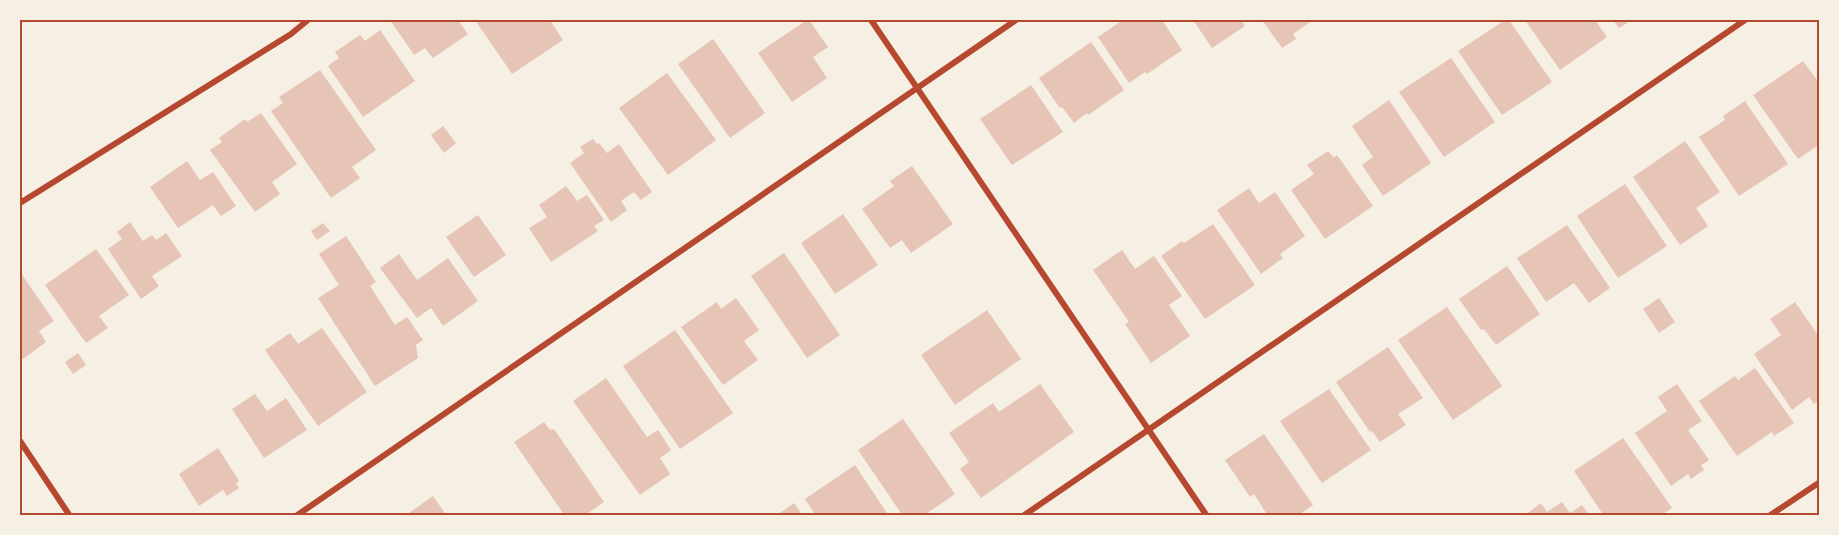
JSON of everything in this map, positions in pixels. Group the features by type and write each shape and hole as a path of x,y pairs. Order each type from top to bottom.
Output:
{"street":[{"path":"20,203 291,34 308,20"},
{"path":"872,20 1207,516"},
{"path":"296,516 1016,20"},
{"path":"1023,516 1745,20"},
{"path":"20,441 70,516"},
{"path":"1769,516 1820,482"}],"building":[{"path":"390,20 458,20 468,34 433,58 425,48 414,55"},
{"path":"475,20 550,20 563,40 512,74"},
{"path":"807,20 828,47 813,57 827,78 792,102 758,53"},
{"path":"1123,20 1162,20 1182,50 1147,74 1145,72 1129,83 1098,37"},
{"path":"1193,20 1241,20 1245,26 1212,48"},
{"path":"1262,20 1313,20 1293,34 1296,39 1282,48"},
{"path":"1505,20 1509,20 1552,82 1502,115 1458,51"},
{"path":"1525,20 1595,20 1607,37 1560,70"},
{"path":"1613,20 1632,20 1619,28"},
{"path":"380,30 415,81 363,117 328,66 339,58 335,52 360,35 365,41"},
{"path":"713,39 765,113 730,138 678,64"},
{"path":"1091,42 1124,90 1074,123 1062,107 1060,108 1039,78"},
{"path":"1451,58 1495,122 1444,157 1399,92"},
{"path":"1803,61 1820,84 1820,144 1798,159 1753,95"},
{"path":"320,70 376,150 352,167 360,178 331,198 271,111 283,103 279,97"},
{"path":"667,73 716,140 668,175 619,108"},
{"path":"1031,85 1063,132 1012,165 980,119"},
{"path":"1389,100 1431,163 1383,196 1362,165 1373,157 1352,126"},
{"path":"1745,101 1788,164 1739,196 1699,137 1725,120 1723,116"},
{"path":"261,113 297,164 272,182 280,194 255,212 210,150 222,142 219,138 245,119 247,122"},
{"path":"443,126 456,143 444,153 431,135"},
{"path":"593,139 607,153 619,144 652,192 641,200 634,192 621,201 627,210 611,222 570,163 584,153 580,147"},
{"path":"1685,141 1720,192 1696,208 1708,226 1680,245 1633,177"},
{"path":"1328,151 1334,158 1337,155 1373,206 1325,239 1291,190 1314,174 1307,165"},
{"path":"187,161 200,180 213,172 236,206 221,216 213,205 178,228 150,187"},
{"path":"912,166 953,224 911,253 902,240 890,248 862,209 894,186 890,181"},
{"path":"1625,184 1667,246 1618,278 1577,216"},
{"path":"566,186 577,201 587,195 604,220 594,226 598,231 551,262 529,228 547,217 539,205"},
{"path":"1249,188 1259,203 1275,192 1305,236 1280,254 1283,258 1261,274 1217,210"},
{"path":"843,214 878,265 835,294 801,243"},
{"path":"478,215 506,255 474,277 446,237"},
{"path":"130,222 143,241 152,235 156,240 166,233 182,256 152,276 159,286 141,299 108,249 122,239 117,232"},
{"path":"323,223 330,231 317,240 311,231"},
{"path":"1213,224 1255,285 1205,319 1161,256"},
{"path":"1567,225 1610,288 1589,303 1574,283 1546,302 1517,258"},
{"path":"346,236 376,282 370,286 395,325 407,317 423,340 416,345 418,358 375,386 318,298 339,285 319,254"},
{"path":"96,249 129,295 99,316 108,328 86,343 45,285"},
{"path":"1122,250 1135,269 1154,256 1182,296 1169,305 1190,336 1151,363 1125,324 1129,322 1093,270"},
{"path":"784,253 840,335 807,358 751,276"},
{"path":"399,254 417,280 448,258 478,301 443,326 431,308 417,318 380,268"},
{"path":"1507,266 1540,314 1496,345 1484,329 1481,330 1459,299"},
{"path":"20,272 54,321 39,331 46,342 23,359 20,354"},
{"path":"736,298 759,330 744,341 758,360 723,385 681,327 717,302 721,309"},
{"path":"1659,298 1675,322 1659,333 1643,309"},
{"path":"1795,302 1820,338 1820,400 1814,404 1809,397 1792,410 1754,354 1781,335 1770,319"},
{"path":"1447,307 1502,386 1453,420 1398,340"},
{"path":"987,310 1021,359 955,405 921,355"},
{"path":"322,328 367,392 318,426 265,350 290,333 298,344"},
{"path":"675,330 733,413 680,449 623,366"},
{"path":"1388,347 1423,398 1398,414 1406,425 1380,442 1372,431 1370,432 1336,382"},
{"path":"78,353 86,365 73,374 65,362"},
{"path":"1755,368 1794,423 1774,436 1772,432 1737,456 1699,401 1735,376 1738,380"},
{"path":"606,378 647,437 658,430 671,450 660,458 670,474 640,495 573,401"},
{"path":"1040,384 1074,432 981,498 960,469 969,462 949,433 993,403 999,412"},
{"path":"1677,384 1702,421 1688,430 1709,460 1701,465 1704,470 1691,479 1688,474 1671,486 1635,433 1667,411 1658,397"},
{"path":"1329,389 1371,450 1322,483 1280,421"},
{"path":"255,394 267,411 286,398 307,430 264,458 232,409"},
{"path":"903,419 955,494 923,516 903,516 858,450"},
{"path":"544,422 550,430 554,429 604,502 584,516 565,516 514,442"},
{"path":"1264,434 1313,505 1297,516 1268,516 1254,494 1250,497 1225,460"},
{"path":"1623,438 1672,508 1660,516 1604,516 1574,471"},
{"path":"218,448 239,481 236,483 239,488 227,496 223,490 199,506 179,474"},
{"path":"855,465 887,513 882,516 816,516 805,499"},
{"path":"433,496 447,516 405,516"},
{"path":"1562,502 1570,513 1582,505 1590,516 1524,516 1541,503 1547,512"},
{"path":"794,503 803,516 776,516"}]}
